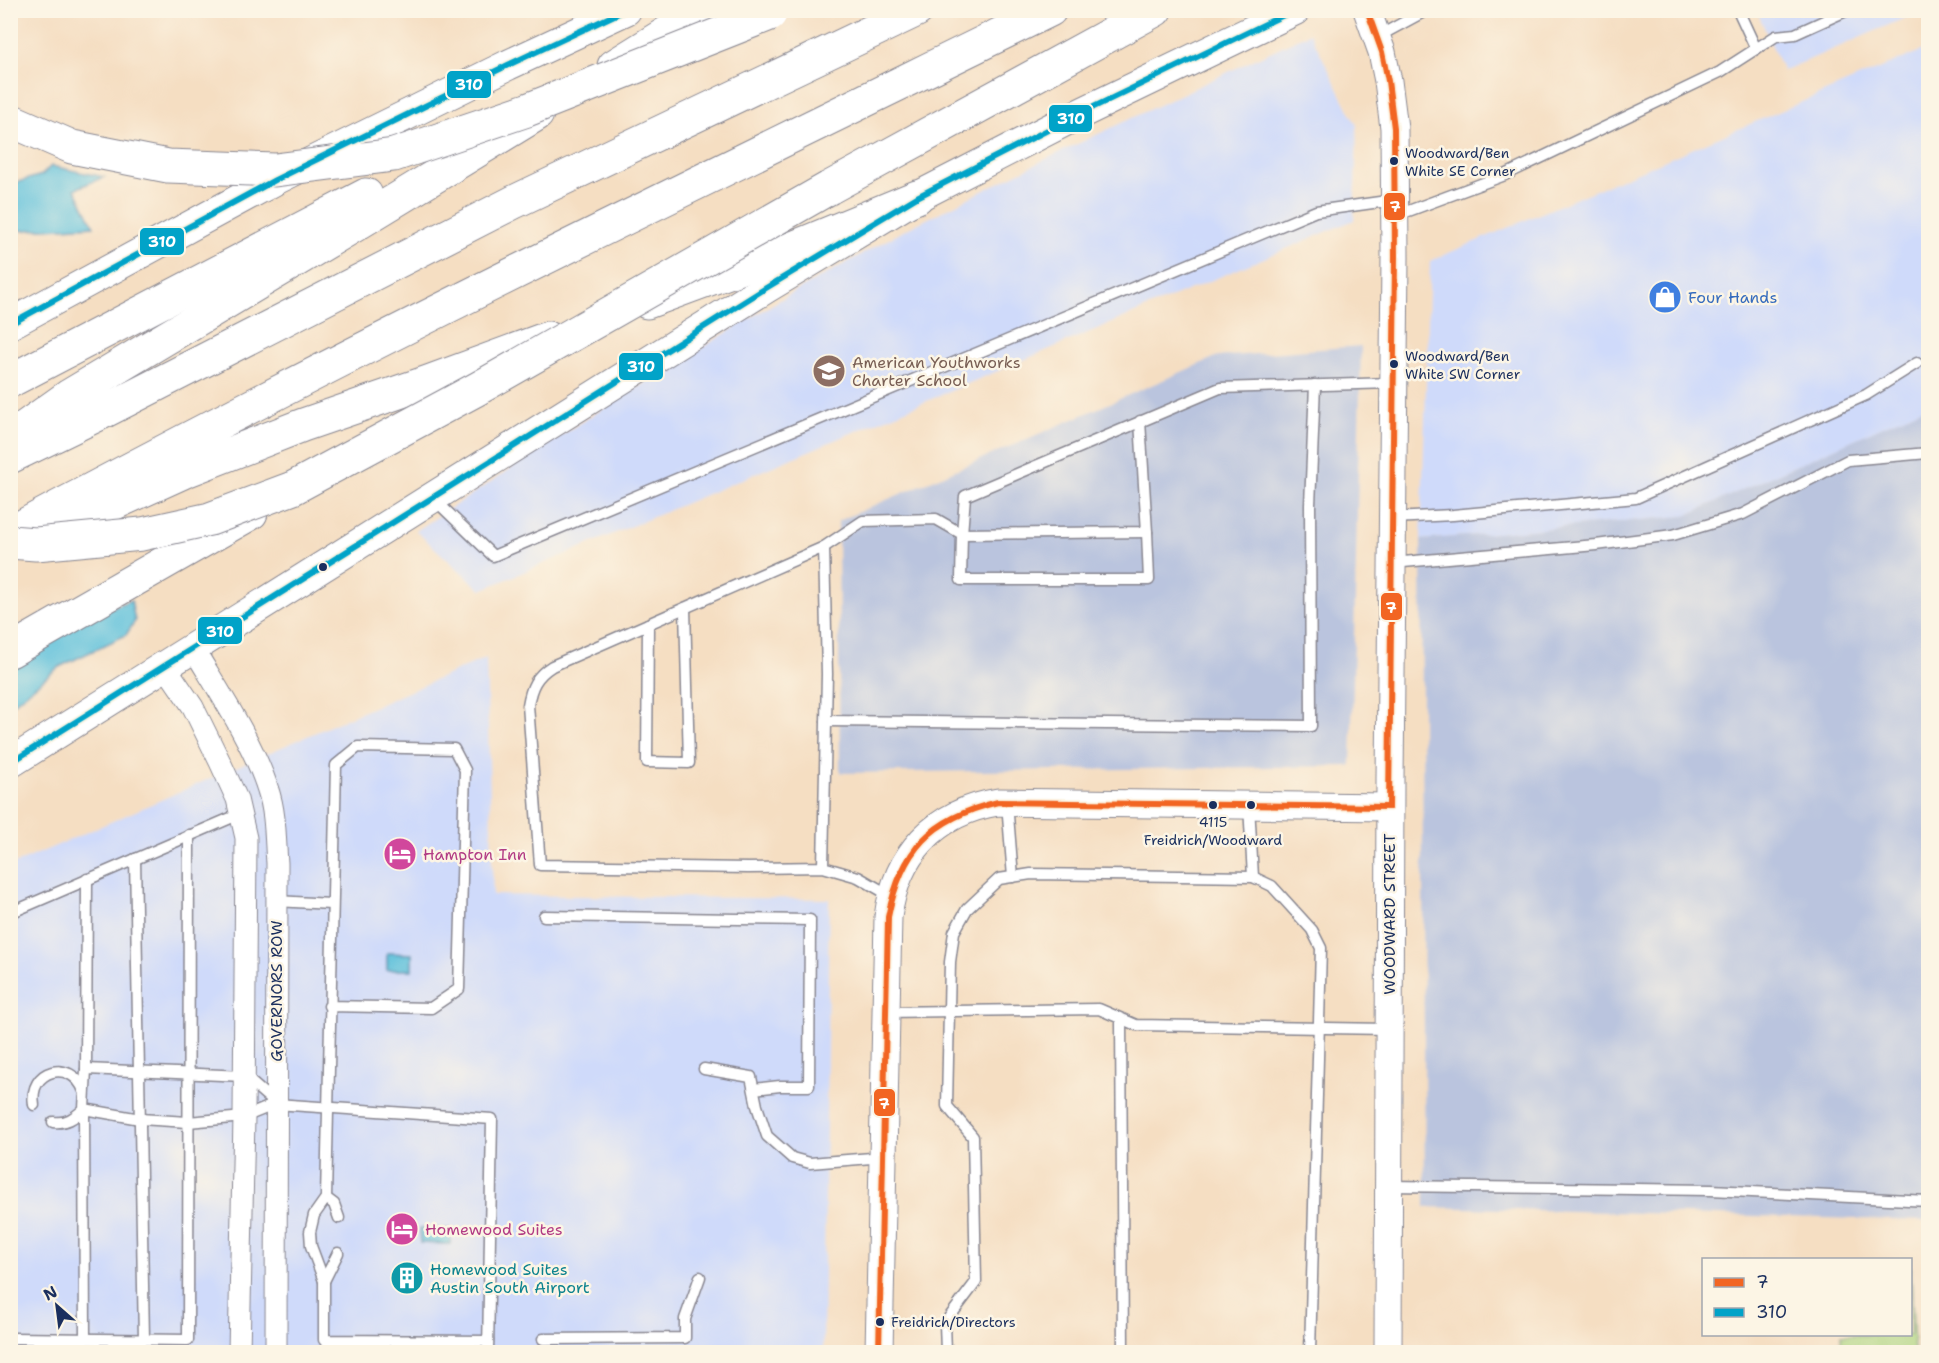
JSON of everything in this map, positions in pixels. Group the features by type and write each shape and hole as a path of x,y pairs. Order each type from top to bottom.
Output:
{"highway":[{"path":"10,438 69,396 364,219 704,10"},
{"path":"10,457 116,406 524,197 916,10"},
{"path":"10,533 541,259 1050,10"},
{"path":"10,651 292,488 477,389 829,188 1155,10"},
{"path":"10,120 72,147 168,166 275,170 394,155 527,110 774,12"},
{"path":"10,381 527,110"},
{"path":"10,548 183,472 303,425 428,382 793,248 917,197"},
{"path":"10,542 36,544 142,534 210,519 292,488"}],"main road":[{"path":"10,324 275,180 508,65 626,10"},
{"path":"10,763 766,288 917,197 1071,118 1295,10"}],"street":[{"name":"WOODWARD STREET","path":"1367,10 1384,62 1392,107 1394,208 1389,807 1388,1353"},
{"name":"GOVERNORS ROW","path":"193,648 251,750 269,791 274,823 276,1353"},
{"name":"GOVERNORS ROW","path":"165,666 193,707 229,781 237,800 246,838 244,1118 239,1353"},
{"path":"879,1353 888,917 891,896 905,861 923,838 946,820 972,808 1007,802 1389,807"}],"lane":[{"path":"1376,37 1427,10"},
{"path":"1738,10 1756,48"},
{"path":"433,498 493,556 1316,211 1394,208 1505,175 1720,72 1776,36 1795,34 1848,10"},
{"path":"1392,518 1453,515 1636,498 1855,400 1917,363"},
{"path":"1140,421 1149,580 961,580 964,495 1140,421 1220,388 1394,383"},
{"path":"826,721 1311,726 1310,505 1315,385"},
{"path":"1392,563 1596,545 1673,535 1743,514 1848,460 1929,453"},
{"path":"891,896 858,878 823,867 540,866 528,705 534,682 552,666 824,548 863,521 936,519 962,534 1147,532"},
{"path":"823,867 826,721 824,548"},
{"path":"648,624 647,762 689,763 685,608"},
{"path":"53,1122 69,1121 84,1109 140,1119 188,1122 244,1118 276,1104 327,1107 492,1119 488,1347 324,1340 324,1281 311,1246 310,1232 314,1215 326,1198 327,1107 329,1006 336,765 357,747 454,749 465,770 459,989 431,1008 329,1006"},
{"path":"1007,802 1013,877"},
{"path":"1249,805 1253,877"},
{"path":"10,913 240,814"},
{"path":"10,1338 188,1340 189,835"},
{"path":"135,859 144,1339"},
{"path":"946,1353 945,1323 976,1282 973,1137 946,1106 950,962 954,932 968,909 999,879 1031,874 1253,877 1272,886 1312,930 1321,948 1310,1353"},
{"path":"85,1338 84,1092 87,879"},
{"path":"276,901 332,904"},
{"path":"544,916 810,920 809,1086 754,1089"},
{"path":"886,1011 1099,1009 1136,1025 1389,1029"},
{"path":"1121,1019 1123,1353"},
{"path":"86,1069 244,1076 276,1104"},
{"path":"704,1069 751,1077 767,1136 792,1158 810,1163 884,1157"},
{"path":"34,1105 32,1097 38,1081 52,1072 68,1073 76,1077 84,1092"},
{"path":"1388,1186 1712,1190 1929,1201"},
{"path":"326,1198 334,1204 339,1218"},
{"path":"324,1281 338,1253"},
{"path":"543,1339 685,1338 685,1319 700,1277"}],"shaded area":[{"path":"1757,11 1921,11 1783,71"},
{"name":"American Youthworks Charter School","path":"1310,33 1357,126 1354,220 481,590 416,531 580,423 778,301 905,230 1044,160"},
{"path":"1928,48 1928,406 1685,516 1421,540 1430,261"},
{"path":"1361,346 1351,766 840,773 838,521 1216,357"},
{"path":"1928,406 1928,1221 1425,1207 1421,540 1685,516"},
{"path":"486,658 493,895 829,899 823,1352 11,1352 10,866"}],"green space":[{"path":"1912,1295 1914,1352 1842,1352 1841,1336 1912,1336"}],"water":[{"path":"51,166 104,177 75,189 94,226 11,231 11,184 42,175"},
{"path":"131,600 135,621 126,635 59,667 11,705 11,645"},
{"path":"387,953 412,954 412,970 387,970"},
{"path":"420,1228 451,1229 450,1244 420,1243"}],"transit line":[{"name":"310","path":"10,324 275,180 625,10"},
{"name":"310","path":"10,763 766,288 917,197 1071,118 1294,10"},
{"name":"7","path":"1367,10 1382,52 1394,128 1395,257 1389,807"},
{"name":"7","path":"879,1352 888,917 901,873 923,840 954,817 998,802 1389,807"}],"place":[{"name":"Woodward/Ben White SE Corner","path":"1394,161"},
{"name":"Four Hands","path":"1665,297"},
{"name":"Woodward/Ben White SW Corner","path":"1394,364"},
{"name":"American Youthworks Charter School","path":"829,371"},
{"name":"4115 Freidrich/Woodward","path":"1213,805"},
{"name":"Hampton Inn","path":"400,854"},
{"name":"Homewood Suites","path":"402,1229"},
{"name":"Homewood Suites Austin South Airport","path":"407,1278"},
{"name":"Freidrich/Directors","path":"880,1322"}]}
